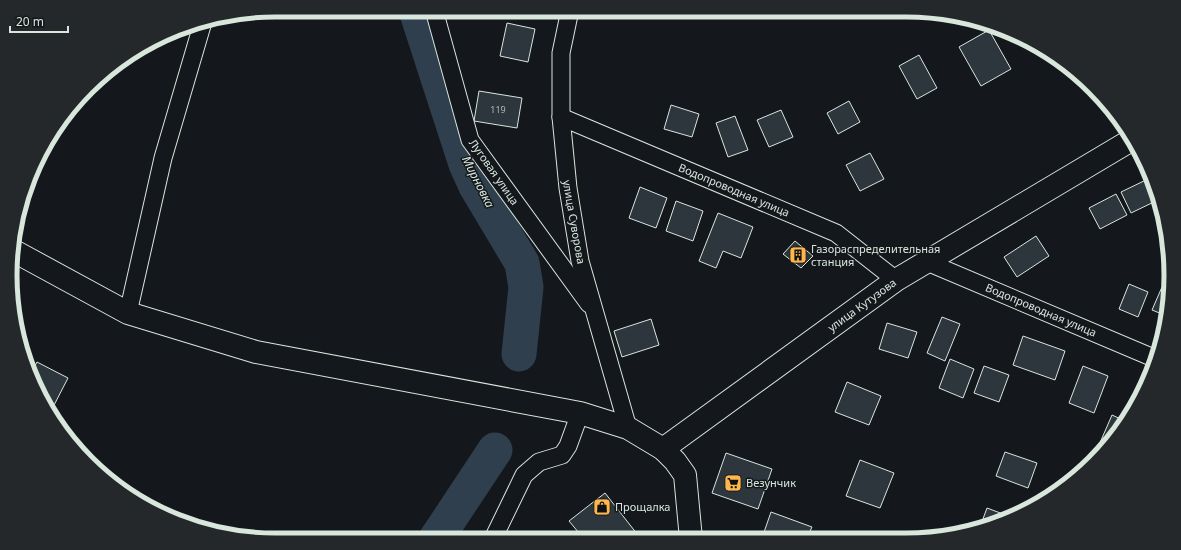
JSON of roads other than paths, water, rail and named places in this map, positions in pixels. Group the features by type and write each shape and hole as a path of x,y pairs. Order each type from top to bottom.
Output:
{"main road":[{"name":"улица Кутузова","path":"663,448 896,280 1127,143"},
{"path":"18,253 128,313 256,352 580,414 628,428 663,448 676,461 685,475 691,533"}],"street":[{"name":"Луговая улица","path":"436,17 470,140 596,314"},
{"name":"улица Суворова","path":"569,17 561,53 561,117 568,188 580,261 628,428"},
{"path":"128,313 163,158 201,28"},
{"name":"Водопроводная улица","path":"561,117 836,233 896,280"},
{"name":"Водопроводная улица","path":"927,262 1150,357"},
{"path":"496,533 524,475 539,462 562,455 568,446 580,414"}],"waterway":[{"name":"Мирновка","path":"418,17 466,164 476,186 522,263 526,287 519,354"},
{"name":"Мирновка","path":"440,533 495,450"}],"place":[{"name":"Газораспределительная станция","path":"798,255"},
{"name":"Везунчик","path":"733,483"},
{"name":"Прощалка","path":"602,507"}]}
